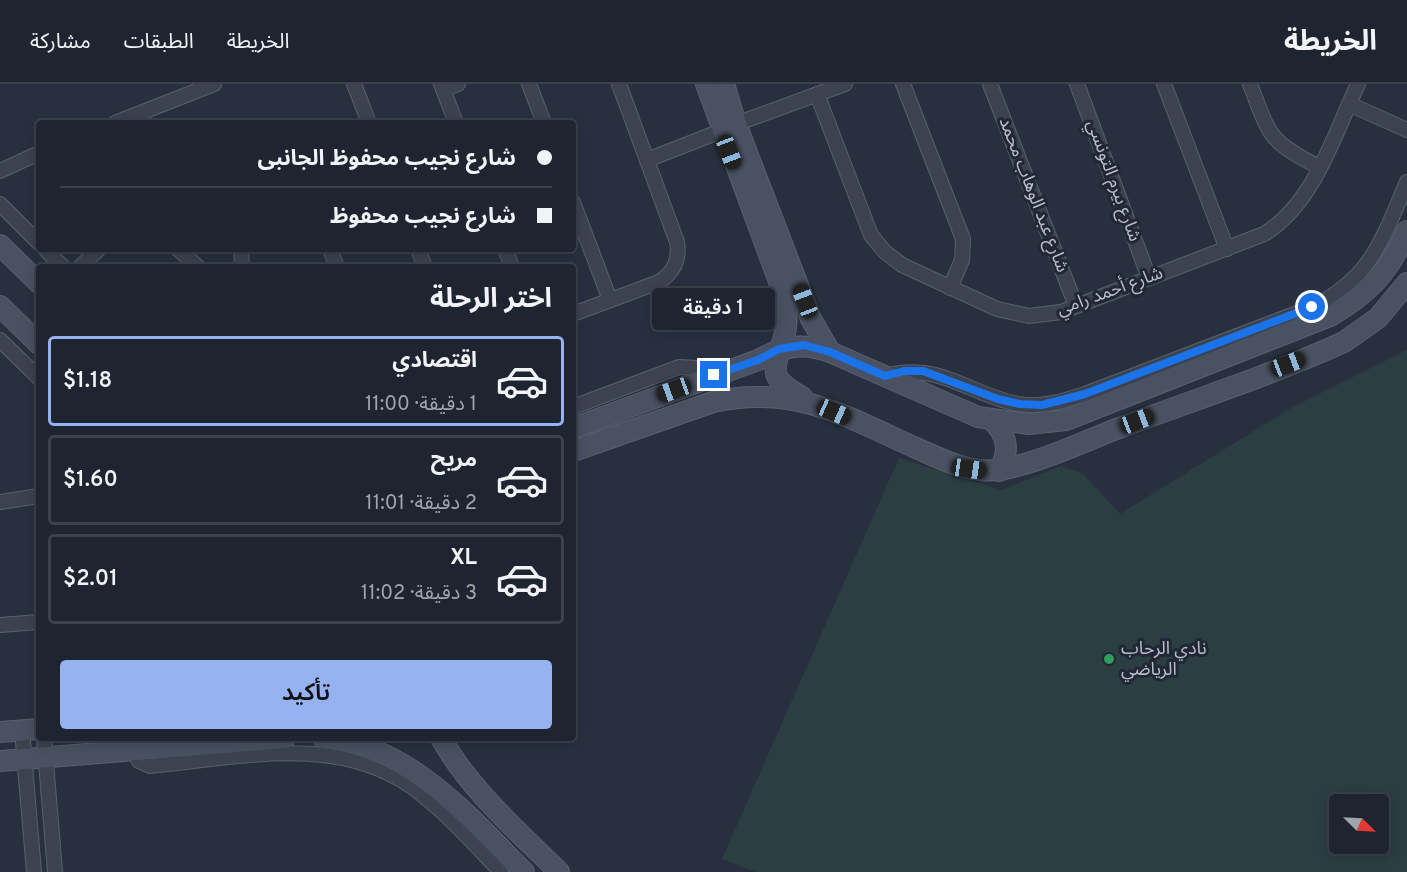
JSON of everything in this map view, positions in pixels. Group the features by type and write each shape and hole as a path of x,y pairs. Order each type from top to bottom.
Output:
{"street":[{"path":"123,120 214,84"},
{"path":"354,84 364,120"},
{"path":"455,120 442,87 458,84"},
{"path":"529,84 543,120"},
{"path":"576,313 659,282 667,276 677,261 677,242 619,84"},
{"path":"705,84 729,128 811,319 830,352"},
{"path":"724,84 729,128 784,295 786,327 774,364 778,379 790,390 814,403 955,465 984,471 999,471 1335,346 1378,318 1407,283"},
{"path":"647,160 845,84"},
{"path":"903,84 963,238 962,260 950,288"},
{"name":"شارع عبد الوهاب محمد","path":"990,84 1076,306"},
{"name":"شارع بيرم التونسي","path":"1077,84 1149,278"},
{"path":"1164,84 1227,249"},
{"path":"1250,84 1267,127 1278,143 1319,167"},
{"name":"شارع أحمد رامي","path":"817,94 871,235 885,252 902,265 1013,314 1045,315 1076,306 1264,234 1291,215 1301,203 1358,84"},
{"path":"1349,104 1407,130"},
{"path":"0,171 36,154"},
{"path":"885,376 904,371 923,371 998,399 1020,404 1042,405 1064,401 1312,307 1335,296 1354,280 1370,261 1407,182"},
{"path":"0,204 36,240"},
{"path":"576,210 610,300"},
{"path":"576,427 758,360 779,349 804,345 830,352 964,412 992,420 1029,424 1066,420 1314,323 1360,297 1401,262 1407,231"},
{"path":"0,245 36,280"},
{"path":"48,252 60,264"},
{"path":"83,264 96,252"},
{"path":"181,252 195,264"},
{"path":"0,306 36,341"},
{"path":"0,340 36,375"},
{"path":"576,406 679,367 698,368 714,375"},
{"path":"576,450 733,398 774,396 814,403"},
{"path":"992,420 1005,438 1007,449 999,471"},
{"path":"0,502 36,496"},
{"path":"0,625 36,622"},
{"path":"0,732 30,729 24,759 33,872"},
{"path":"258,748 277,741"},
{"path":"443,741 456,764 477,790 559,872"},
{"path":"357,742 405,765 433,793 524,872"},
{"path":"45,748 55,872"},
{"path":"0,761 24,759 45,748 134,750 258,748 345,758 381,769 433,793 501,872"}],"green space":[{"name":"نادي الرحاب الرياضي","path":"1407,350 1407,872 756,872 722,859 899,458 1002,490 1061,466 1083,474 1120,514 1291,408"}],"place":[{"name":"نادي الرحاب الرياضي","path":"1109,659"}],"route":[{"path":"714,375 758,360 791,345 804,345 817,347 885,376 904,371 923,371 942,376 998,399 1020,404 1042,405 1085,394 1312,307"}]}
